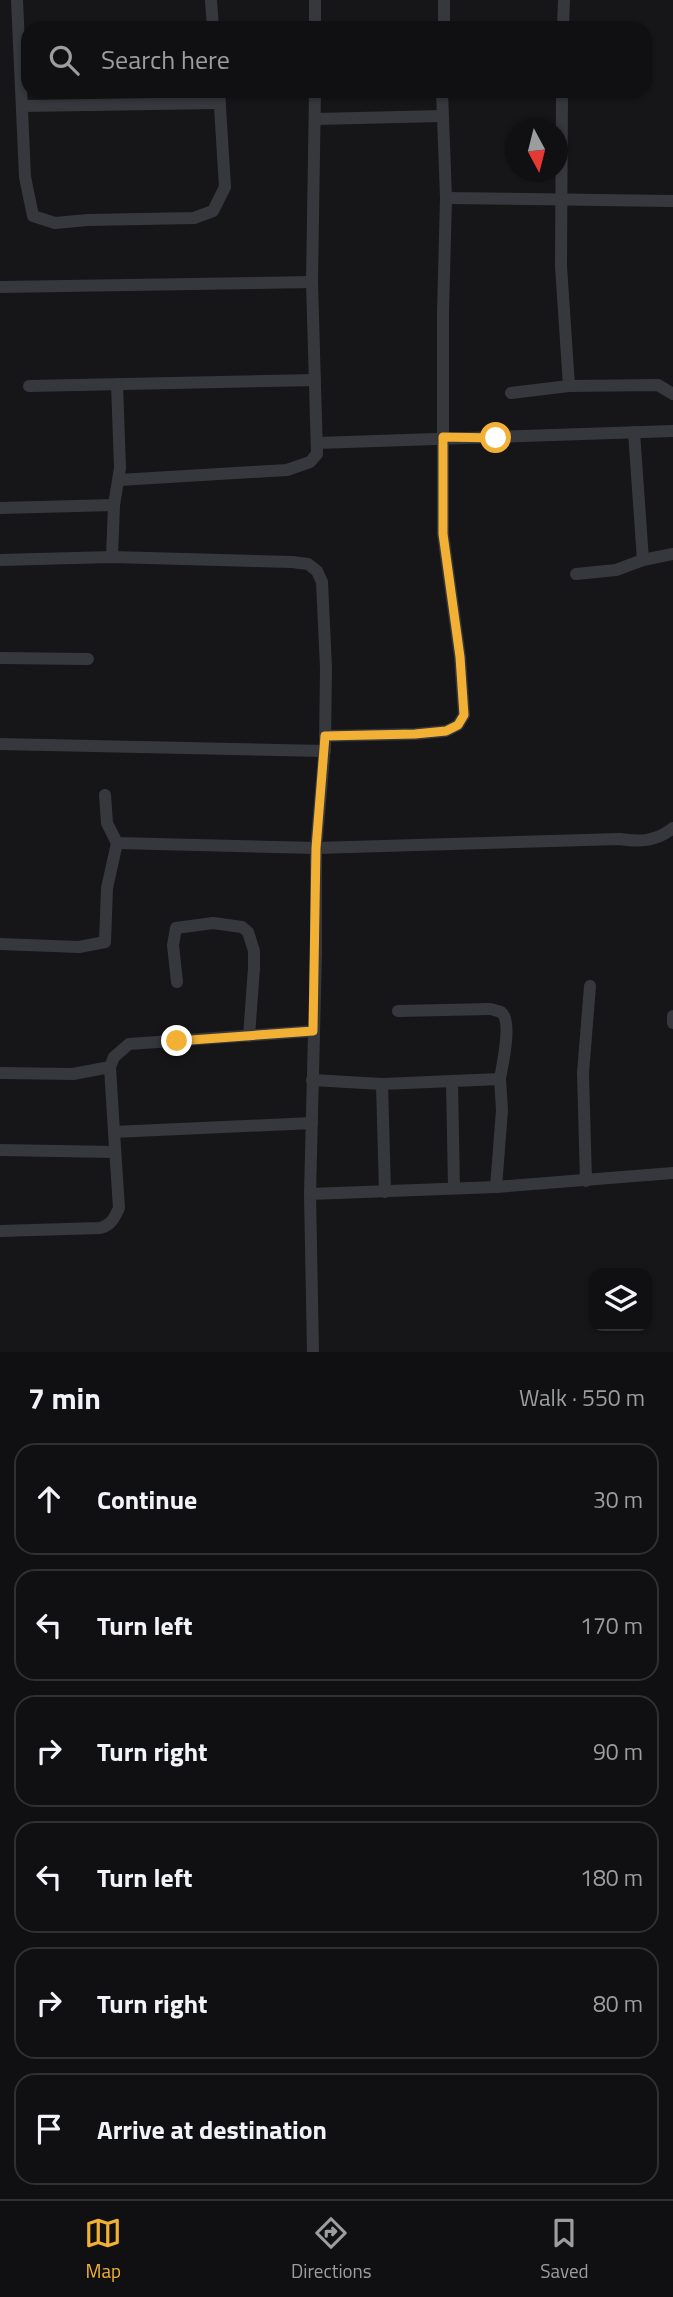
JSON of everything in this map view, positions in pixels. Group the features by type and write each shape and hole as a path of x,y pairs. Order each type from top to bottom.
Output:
{"street":[{"path":"17,0 21,71"},
{"path":"211,0 212,21"},
{"path":"315,0 315,21"},
{"path":"443,21 444,0"},
{"path":"563,21 564,0"},
{"path":"23,98 25,177 29,206 33,216 55,223 194,218 213,211 225,187 219,98"},
{"path":"23,106 197,98"},
{"path":"119,480 287,470 310,462 317,454 312,282 315,98"},
{"path":"325,736 446,731 458,725 464,715 460,657 443,534 446,198 442,98"},
{"path":"562,98 561,266 569,386"},
{"path":"316,119 442,116"},
{"path":"446,198 673,201"},
{"path":"0,287 312,282"},
{"path":"29,386 315,380"},
{"path":"112,558 114,505 119,480 117,384"},
{"path":"511,393 569,386 658,385 673,394"},
{"path":"317,443 673,431"},
{"path":"634,432 643,560"},
{"path":"0,508 114,505"},
{"path":"576,574 616,570 643,560 673,554"},
{"path":"0,560 112,558 292,562 308,564 317,571 322,582 326,668 325,751 316,848 310,1194 313,1352"},
{"path":"0,659 88,659"},
{"path":"0,744 325,751"},
{"path":"0,944 79,947 105,942 107,888 117,844 107,823 105,795"},
{"path":"117,844 316,848 619,839 640,842 659,837 673,828"},
{"path":"177,982 173,945 176,928 213,923 242,926 248,932 254,951 249,1035"},
{"path":"586,1181 583,1073 590,986"},
{"path":"398,1011 490,1009 501,1012 505,1018 507,1040 500,1079 501,1118 496,1187"},
{"path":"673,1016 673,1023"},
{"path":"0,1231 100,1228 109,1225 119,1209 110,1067 114,1057 129,1044 313,1031"},
{"path":"0,1073 73,1074 110,1067"},
{"path":"312,1080 382,1084 500,1079"},
{"path":"452,1082 454,1188"},
{"path":"382,1084 385,1192"},
{"path":"114,1132 312,1123"},
{"path":"0,1150 114,1152"},
{"path":"310,1194 496,1187 673,1173"}],"route":[{"path":"177,1041 313,1031 316,848 325,736 362,737 446,731 458,725 464,715 460,657 443,534 443,437 496,438"}]}
